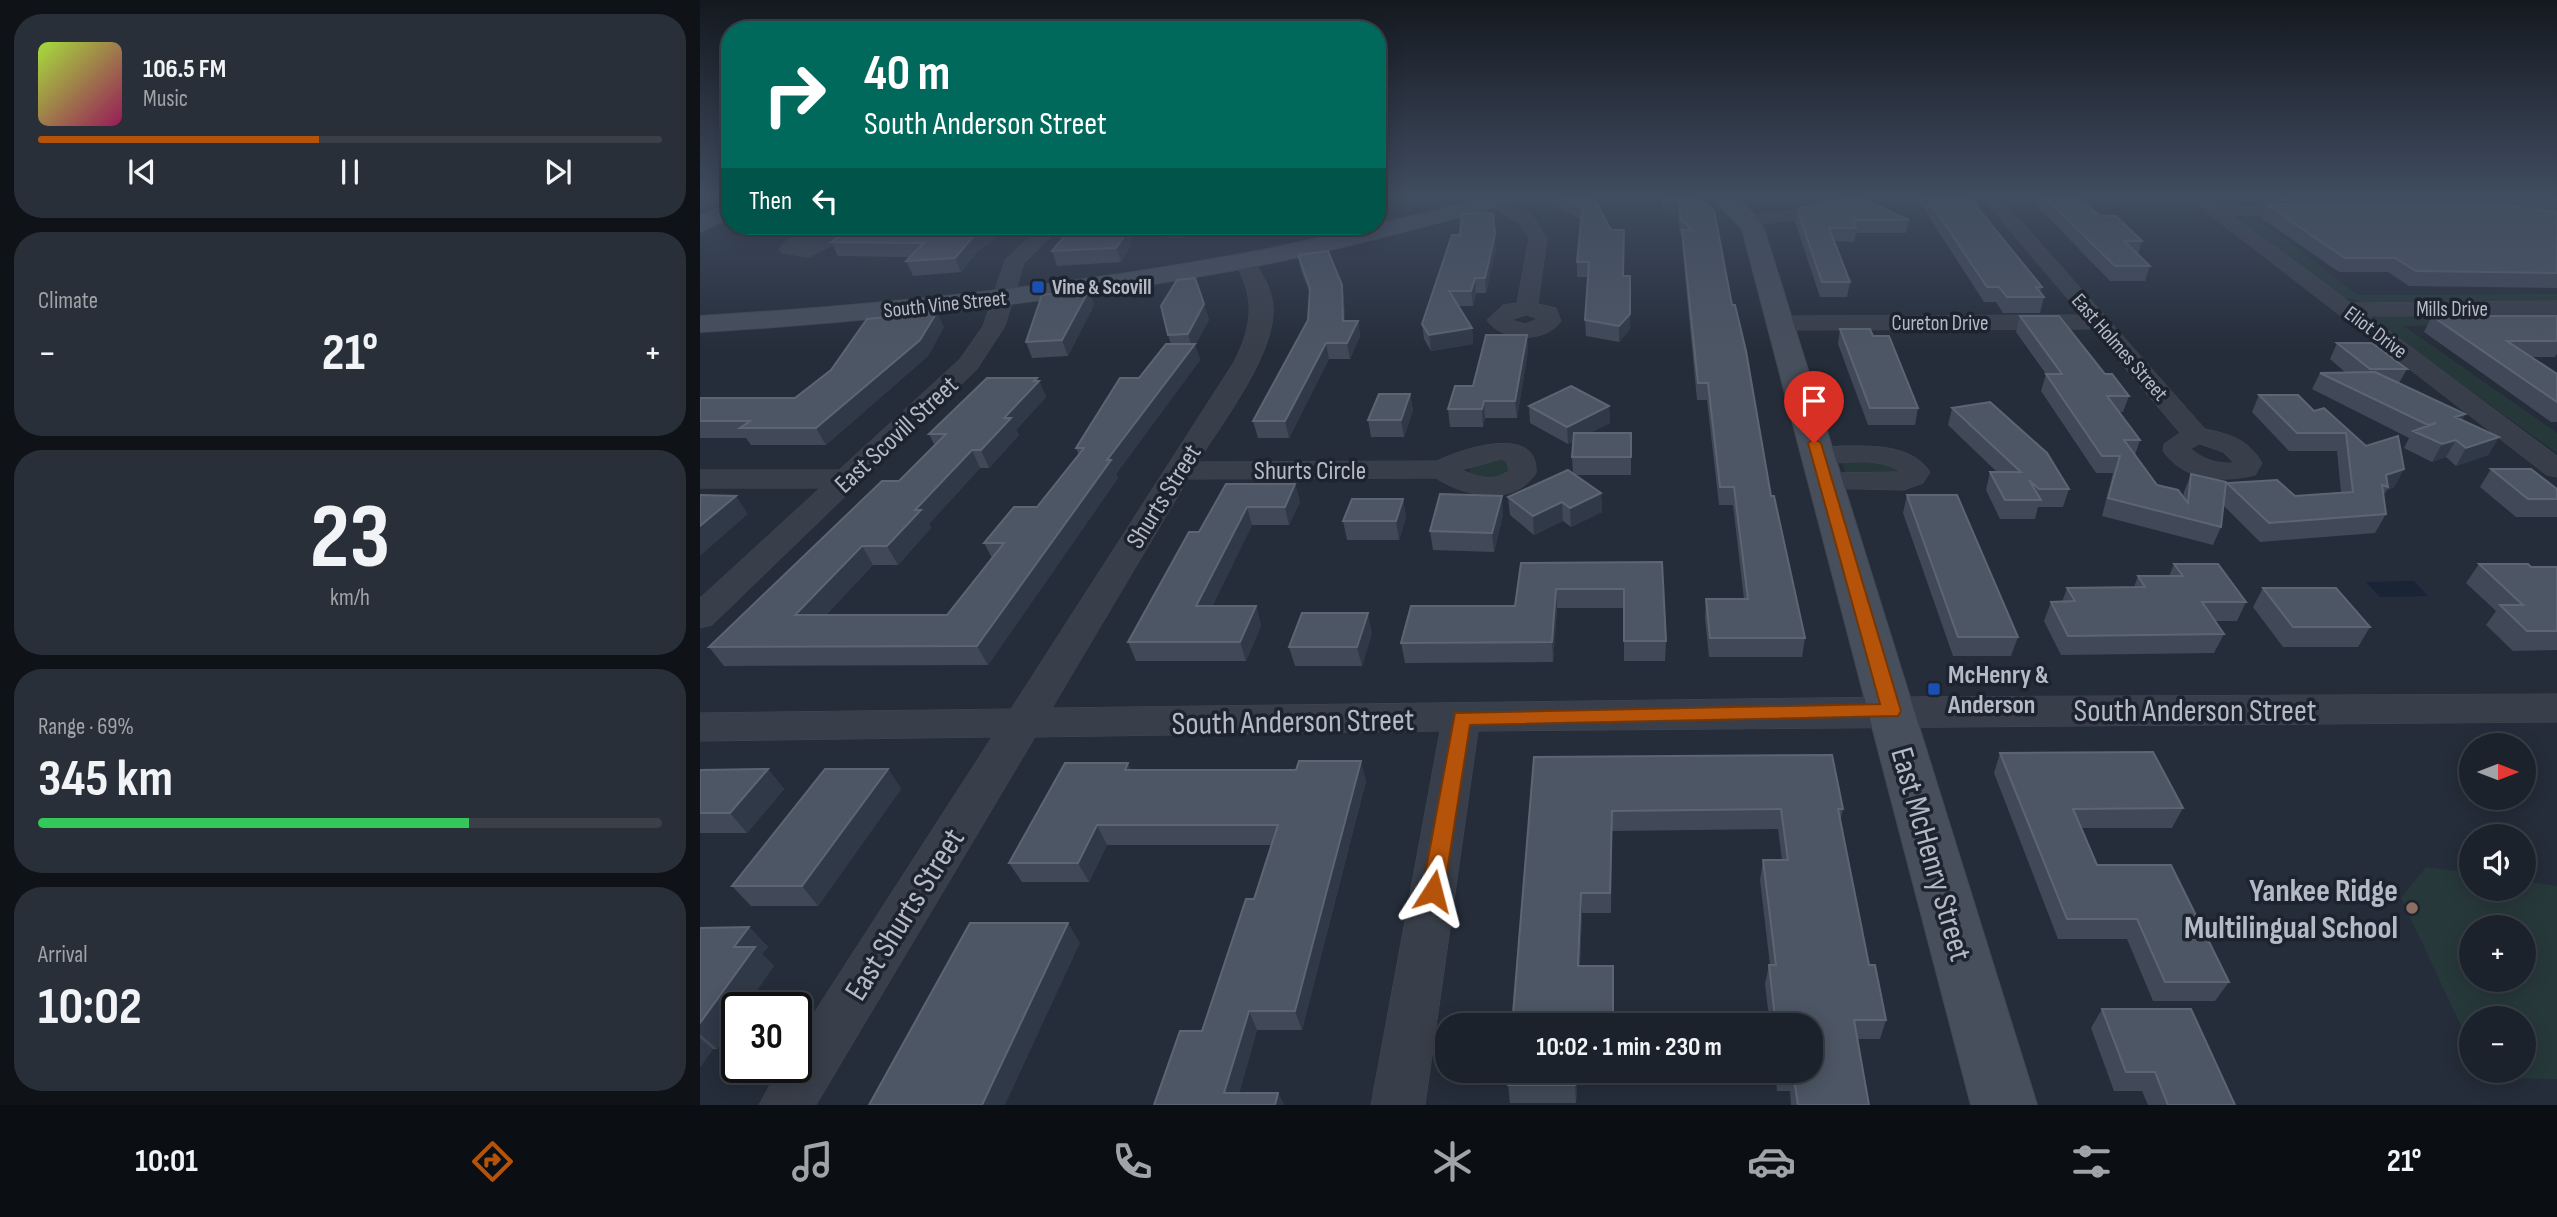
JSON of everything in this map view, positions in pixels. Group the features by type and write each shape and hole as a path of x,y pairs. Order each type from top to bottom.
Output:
{"street":[{"name":"East Scovill Street","path":"700,617 969,364 994,326 1015,260 1029,248"},
{"name":"South Vine Street","path":"700,324 844,315 1002,299 1243,260 1302,248"},
{"path":"1527,308 1536,248"},
{"name":"East McHenry Street","path":"1756,248 2004,1105"},
{"name":"East Holmes Street","path":"2035,248 2196,435"},
{"name":"Eliot Drive","path":"2264,248 2555,467"},
{"name":"Shurts Street","path":"1022,724 1246,362 1262,324 1263,305 1259,286 1243,260"},
{"name":"Mills Drive","path":"2346,310 2557,308"},
{"name":"Cureton Drive","path":"1780,323 2099,322"},
{"name":"Shurts Circle","path":"1179,471 1442,469"},
{"path":"700,479 848,479"},
{"name":"South Anderson Street","path":"700,727 1891,711 2557,708"},
{"path":"1398,1105 1461,718"},
{"name":"East Shurts Street","path":"786,1105 1022,724"}],"shaded area":[{"path":"2274,248 2296,248 2358,295 2557,294 2557,303 2375,305 2337,296"},
{"path":"2557,314 2557,324 2404,326 2557,433 2557,453 2388,331 2374,318 2380,315"},
{"path":"1500,455 1516,470 1490,481 1470,474 1469,466"},
{"path":"1902,462 1907,475 1847,476 1842,463"},
{"path":"2426,867 2459,871 2459,901 2536,901 2536,883 2557,886 2557,1079 2536,1079 2536,1006 2459,1006 2459,1021 2401,898"}],"water":[{"path":"2414,581 2428,596 2380,597 2366,582"}],"building":[{"path":"919,248 964,248 955,258 906,261"},
{"path":"1055,248 1116,248 1116,248 1052,251"},
{"path":"1448,248 1492,248 1485,278 1475,278 1471,291 1449,291 1472,328 1429,335 1422,324"},
{"path":"1578,248 1624,248 1623,276 1630,276 1630,314 1619,326 1585,320 1589,262 1577,262"},
{"path":"1684,248 1721,248 1732,305 1735,305 1746,351 1771,496 1774,496 1805,638 1710,638 1706,599 1748,599 1734,487 1720,487 1708,383 1698,383"},
{"path":"1810,248 1837,248 1850,282 1822,282"},
{"path":"1961,248 2010,248 2042,287 2036,287 2044,297 2007,297 1999,287 1987,287"},
{"path":"2096,248 2131,248 2150,266 2115,266"},
{"path":"2330,248 2557,248 2557,273 2416,271 2395,258 2345,258"},
{"path":"1328,251 1342,285 1343,321 1358,321 1347,343 1326,343 1285,421 1253,421 1308,320 1310,288 1298,255"},
{"path":"1195,278 1204,304 1188,334 1168,335 1161,306 1177,280"},
{"path":"1089,290 1062,340 1026,342 1042,295"},
{"path":"937,312 920,340 816,428 740,428 750,421 700,421 700,398 795,398 831,370 867,319"},
{"path":"2020,316 2059,316 2105,374 2112,374 2129,396 2107,396 2140,440 2124,440 2157,485 2178,490 2188,503 2191,474 2226,482 2221,527 2108,498 2120,456 2102,456 2046,374 2062,374"},
{"path":"2432,316 2557,316 2557,341 2507,341 2557,374 2557,402"},
{"path":"1840,329 1870,329 1873,336 1889,336 1918,408 1870,408"},
{"path":"1486,335 1527,335 1515,401 1484,401 1482,409 1448,409 1455,386 1473,386"},
{"path":"2337,343 2372,343 2407,369 2370,369"},
{"path":"1166,344 1195,344 1107,460 1111,460 977,646 709,647 882,481 899,481 946,434 929,434 987,378 1037,378 1034,381 1039,381 1004,418 1011,418 981,450 972,450 915,510 921,510 887,546 862,546 795,615 947,615 1004,543 984,543 1014,507 1037,507 1084,448 1076,448 1120,378 1139,378"},
{"path":"2375,372 2465,414 2455,417 2499,437 2466,448 2456,440 2442,444 2413,431 2436,423 2428,425 2320,373"},
{"path":"1571,386 1609,406 1567,427 1529,406"},
{"path":"1379,394 1410,394 1401,420 1368,420"},
{"path":"2259,395 2298,395 2314,411 2324,408 2366,446 2398,436 2404,469 2386,475 2388,487 2382,485 2386,514 2269,523 2227,483 2277,480 2295,496 2353,492 2346,433 2297,433"},
{"path":"1990,402 2047,453 2069,489 2039,489 2029,480 2041,500 2005,500 1990,472 2021,472 1952,408"},
{"path":"1574,433 1631,433 1631,457 1572,457"},
{"path":"2491,469 2531,469 2557,489 2557,499 2528,499"},
{"path":"1568,470 1601,493 1570,508 1562,502 1533,516 1508,497"},
{"path":"1226,484 1295,484 1285,507 1247,507 1196,606 1256,606 1240,642 1128,642 1189,532 1199,532"},
{"path":"1440,494 1502,496 1492,533 1430,531"},
{"path":"700,495 736,496 700,526"},
{"path":"1907,495 1957,495 2018,637 1958,637"},
{"path":"1352,499 1403,499 1396,521 1343,521"},
{"path":"1662,562 1666,641 1624,641 1624,589 1556,589 1552,642 1401,643 1411,606 1515,606 1521,563"},
{"path":"2174,564 2218,564 2246,602 2202,602 2224,634 2068,636 2051,602 2075,601 2067,588 2145,587 2138,576 2183,576"},
{"path":"2479,564 2557,567 2557,631 2527,631 2500,605 2523,605"},
{"path":"2263,588 2336,588 2370,627 2293,627"},
{"path":"1302,613 1368,613 1357,647 1289,647"},
{"path":"2153,752 2183,808 2073,809 2097,865 2171,865 2229,982 2165,982 2137,919 2067,919 2000,753"},
{"path":"1832,755 1843,809 1838,809 1869,965 1875,965 1886,1020 1854,1020 1869,1105 1798,1105 1795,1083 1823,1083 1823,1013 1775,1013 1769,965 1776,965 1763,860 1788,860 1781,809 1612,811 1610,893 1581,893 1578,966 1613,966 1613,1013 1513,1013 1534,757"},
{"path":"1299,761 1361,761 1295,1011 1249,1011 1224,1093 1278,1093 1275,1105 1154,1105 1180,1031 1202,1031 1246,899 1254,899 1278,825 1097,825 1078,863 1009,863 1065,763 1128,763 1125,770 1296,770"},
{"path":"768,769 730,813 700,813 700,770"},
{"path":"825,769 888,769 802,886 732,886"},
{"path":"970,923 1068,923 982,1105 869,1105"},
{"path":"749,927 734,947 755,947 700,1023 700,928"},
{"path":"2102,1009 2191,1009 2235,1105 2168,1105 2155,1072 2126,1072"},
{"path":"1508,1083 1575,1083 1575,1085"}],"place":[{"name":"Vine & Scovill","path":"1038,287"},
{"name":"McHenry & Anderson","path":"1934,689"},
{"name":"Yankee Ridge Multilingual School","path":"2412,908"}],"route":[{"path":"1433,891 1461,718 1891,711 1814,443"}]}
